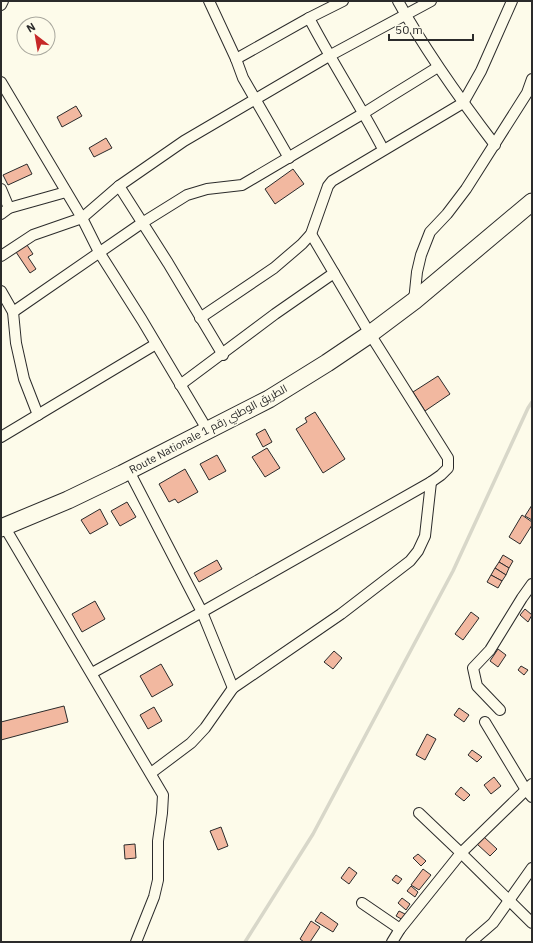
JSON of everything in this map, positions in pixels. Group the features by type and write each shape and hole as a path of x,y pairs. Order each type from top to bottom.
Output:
{"highway":[{"name":"Route Nationale الطريق الوطني رقم 1","path":"3,527 68,500 129,471 269,399 370,334 414,301 532,202"}],"street":[{"path":"1,5 3,1"},
{"path":"210,1 254,100 289,158"},
{"path":"236,59 309,18 343,1"},
{"path":"398,1 438,67 495,145"},
{"path":"1,256 33,236 82,218 119,186 184,141 329,56 431,1"},
{"path":"200,318 274,268 302,244 311,234 328,186 332,181 383,149 463,103 481,71 512,1"},
{"path":"309,18 329,56 364,113 383,149"},
{"path":"13,312 142,223 187,195 207,189 242,185 364,113 438,67"},
{"path":"414,301 417,272 421,255 430,232 447,214 466,189 527,93 532,79"},
{"path":"1,82 82,218 99,252 208,431"},
{"path":"119,186 168,263 223,355"},
{"path":"1,189 5,211 66,192"},
{"path":"92,673 431,482 448,468 448,458 370,334 311,234"},
{"path":"180,386 223,355 275,314 334,273"},
{"path":"1,291 13,312 16,343 24,379 38,415"},
{"path":"1,437 156,344"},
{"path":"129,471 202,612 233,688"},
{"path":"151,773 191,743 205,728 233,688 341,614 410,561 418,551 425,536 431,482"},
{"path":"3,527 92,673 163,795 158,841 158,880 154,897 136,942"},
{"path":"500,710 477,686 473,668 490,650 532,584"},
{"path":"392,942 400,929 461,853 530,790 485,722"},
{"path":"418,813 532,923"},
{"path":"471,942 492,923 532,868"},
{"path":"362,903 400,929"}],"building":[{"path":"76,106 82,116 62,127 57,117"},
{"path":"106,138 112,148 94,157 89,148"},
{"path":"27,164 32,174 8,185 3,175"},
{"path":"293,169 304,184 275,204 265,189"},
{"path":"27,245 33,254 28,257 36,269 30,273 16,252"},
{"path":"438,376 450,394 425,411 413,392"},
{"path":"315,412 345,459 323,473 296,429 307,422 305,418"},
{"path":"265,429 272,442 263,447 256,434"},
{"path":"267,448 280,468 265,477 252,457"},
{"path":"217,455 226,471 209,480 200,464"},
{"path":"185,469 198,492 178,503 175,499 169,502 159,484"},
{"path":"127,502 136,517 120,526 111,511"},
{"path":"532,505 532,520 525,516"},
{"path":"100,509 108,524 90,534 81,520"},
{"path":"522,515 532,522 532,525 520,544 509,537"},
{"path":"503,555 513,561 509,568 499,562"},
{"path":"217,560 222,569 199,582 194,573"},
{"path":"499,562 509,568 506,575 495,568"},
{"path":"495,568 506,575 502,581 491,575"},
{"path":"491,575 502,581 498,588 487,582"},
{"path":"95,601 105,619 82,632 72,614"},
{"path":"525,609 532,615 528,622 520,615"},
{"path":"471,612 479,618 463,640 455,634"},
{"path":"498,649 506,655 498,667 490,661"},
{"path":"334,651 342,658 333,669 324,662"},
{"path":"161,664 173,685 152,697 140,676"},
{"path":"521,666 528,670 524,675 518,670"},
{"path":"64,706 68,722 1,740 1,722"},
{"path":"154,707 162,721 148,729 140,715"},
{"path":"459,708 469,715 464,722 454,715"},
{"path":"427,734 436,739 425,760 416,755"},
{"path":"472,750 482,757 477,762 468,755"},
{"path":"494,777 501,786 491,794 484,785"},
{"path":"461,787 470,795 464,801 455,794"},
{"path":"221,827 228,846 218,850 210,831"},
{"path":"484,837 497,849 490,856 477,844"},
{"path":"135,844 136,858 125,859 124,845"},
{"path":"418,854 426,861 421,866 413,858"},
{"path":"349,867 357,873 349,884 341,878"},
{"path":"423,869 431,875 419,890 411,885"},
{"path":"396,875 402,879 398,884 392,880"},
{"path":"411,886 418,892 415,897 407,891"},
{"path":"402,898 410,904 406,910 398,903"},
{"path":"399,911 407,915 403,920 396,916"},
{"path":"321,912 338,924 333,932 315,921"},
{"path":"311,921 320,927 310,942 304,942 300,939"}],"waterway":[{"path":"245,942 313,834 453,571 532,402"}]}
